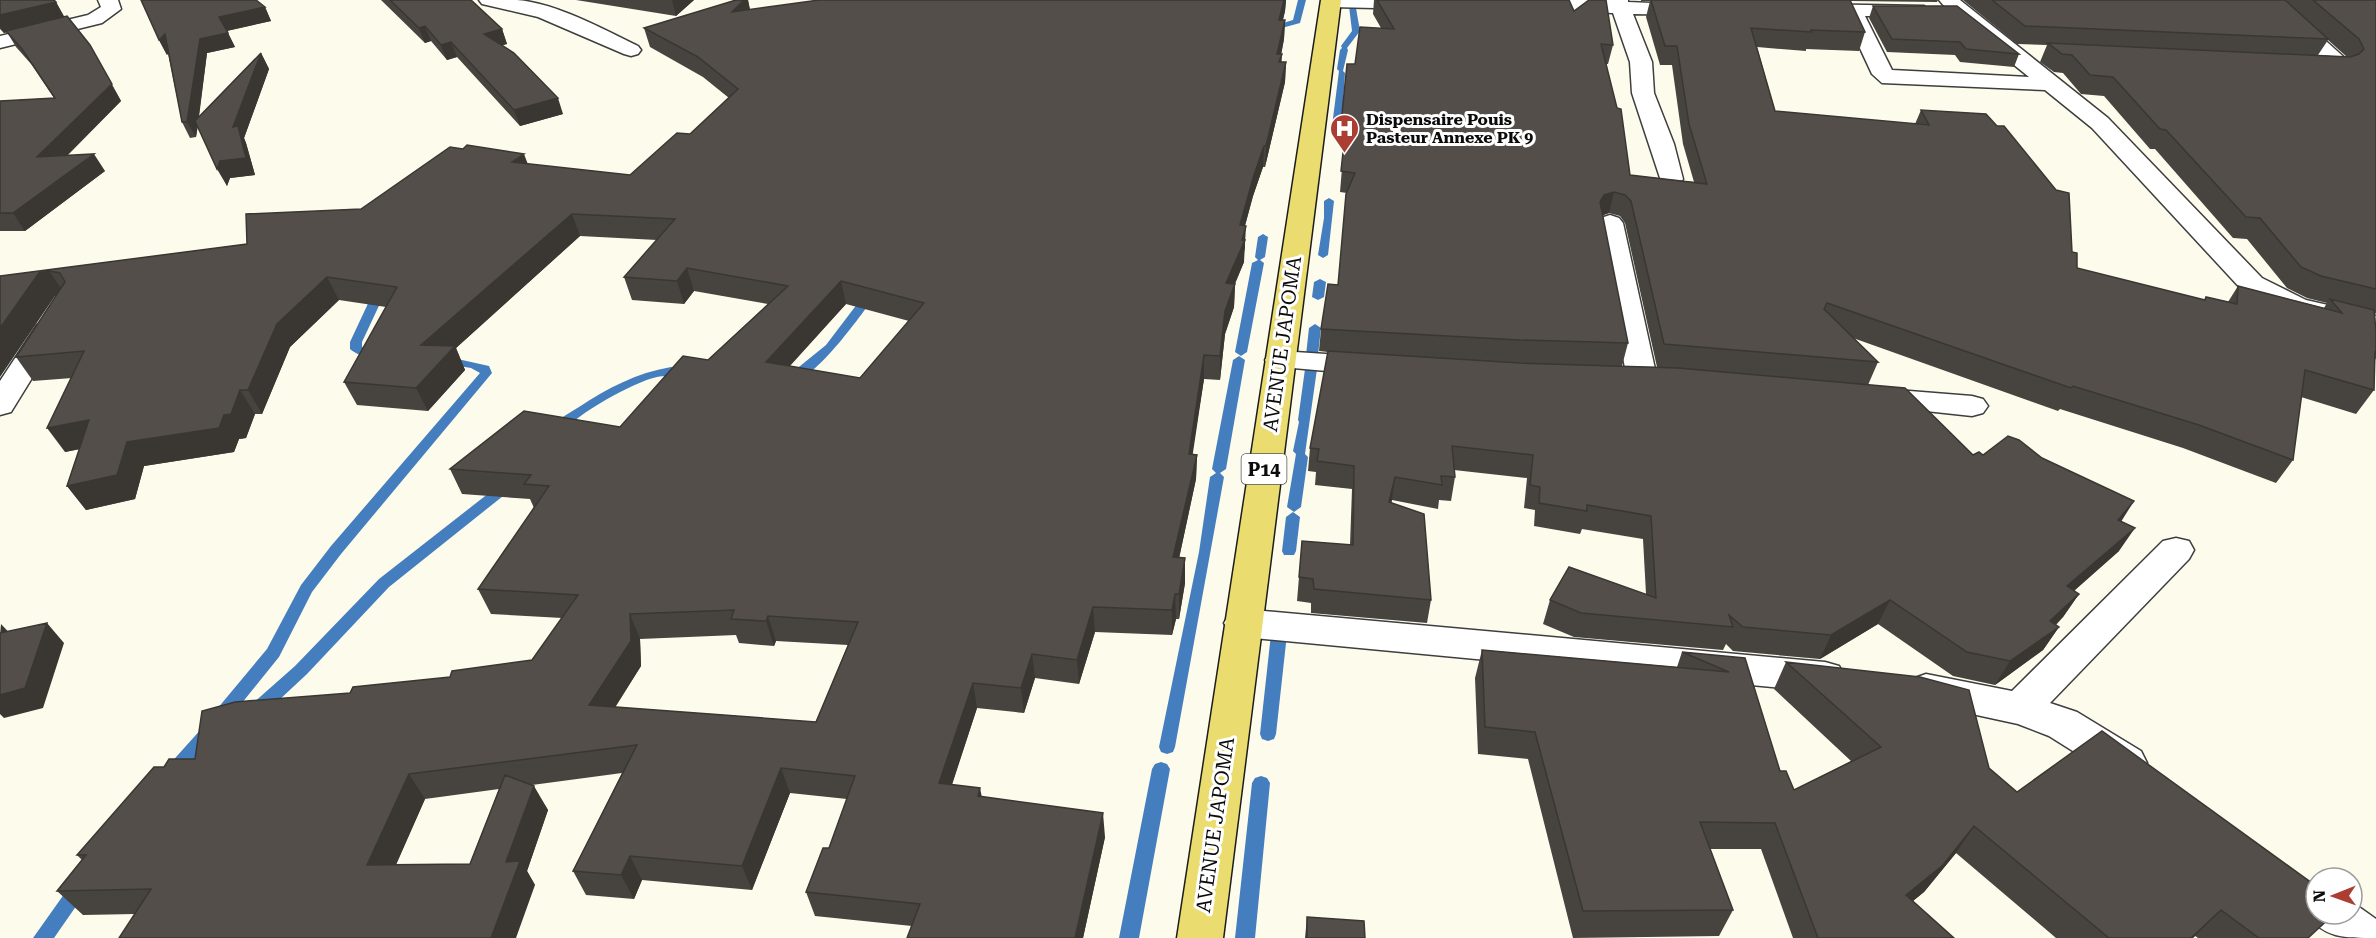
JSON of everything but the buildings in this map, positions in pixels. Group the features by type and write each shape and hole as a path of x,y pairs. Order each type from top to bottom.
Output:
{"main road":[{"name":"AVENUE JAPOMA","path":"1200,938 1331,1"}],"street":[{"path":"0,42 95,18 111,9 108,0"},
{"path":"489,0 544,11 631,50"},
{"path":"2269,0 2339,63 2339,67 2332,68 2286,66"},
{"path":"1331,1 1436,4"},
{"path":"1506,6 1621,4 1707,9"},
{"path":"1621,4 1629,33 1641,62 1643,93 1662,144 1671,179"},
{"path":"1804,6 1852,10 1953,5 2100,123 2252,284 2271,297 2301,309 2376,325"},
{"path":"1852,10 1883,74 1890,78 2051,84"},
{"path":"2010,52 2045,54"},
{"path":"1608,376 1657,378 1610,223"},
{"path":"0,405 65,304"},
{"path":"1280,360 1397,367"},
{"path":"1845,395 1972,406"},
{"path":"2020,709 2176,550"},
{"path":"1243,622 1942,692 2020,709 2063,724 2111,752 2158,786"},
{"path":"2348,926 2364,938"}],"waterway":[{"path":"1270,30 1297,21 1302,0"},
{"path":"1345,46 1356,31 1352,8"},
{"path":"1341,69 1344,50"},
{"path":"1338,108 1341,73"},
{"path":"1336,134 1338,112"},
{"path":"1328,217 1329,201"},
{"path":"1323,255 1328,220"},
{"path":"1260,257 1263,237"},
{"path":"1250,303 1258,263"},
{"path":"1318,297 1320,282"},
{"path":"793,378 830,348 871,293"},
{"path":"378,295 356,342 356,349 378,354"},
{"path":"1241,352 1249,306"},
{"path":"1312,355 1315,328"},
{"path":"223,714 273,653 306,589 336,550 486,373 485,369 474,365 444,360"},
{"path":"1233,395 1239,360"},
{"path":"1304,420 1311,369"},
{"path":"556,430 562,423 622,386 654,374 671,371 687,372"},
{"path":"1219,469 1232,399"},
{"path":"1300,451 1304,425"},
{"path":"1294,507 1301,457"},
{"path":"1205,550 1217,477"},
{"path":"257,710 301,670 384,583 508,485"},
{"path":"1289,551 1293,517"},
{"path":"1167,747 1204,555"},
{"path":"1268,734 1279,634"},
{"path":"174,771 209,732"},
{"path":"1129,938 1161,769"},
{"path":"1245,938 1261,783"},
{"path":"43,938 79,889"}],"place":[{"name":"Dispensaire Pouis Pasteur Annexe PK 9","path":"1345,154"}]}
